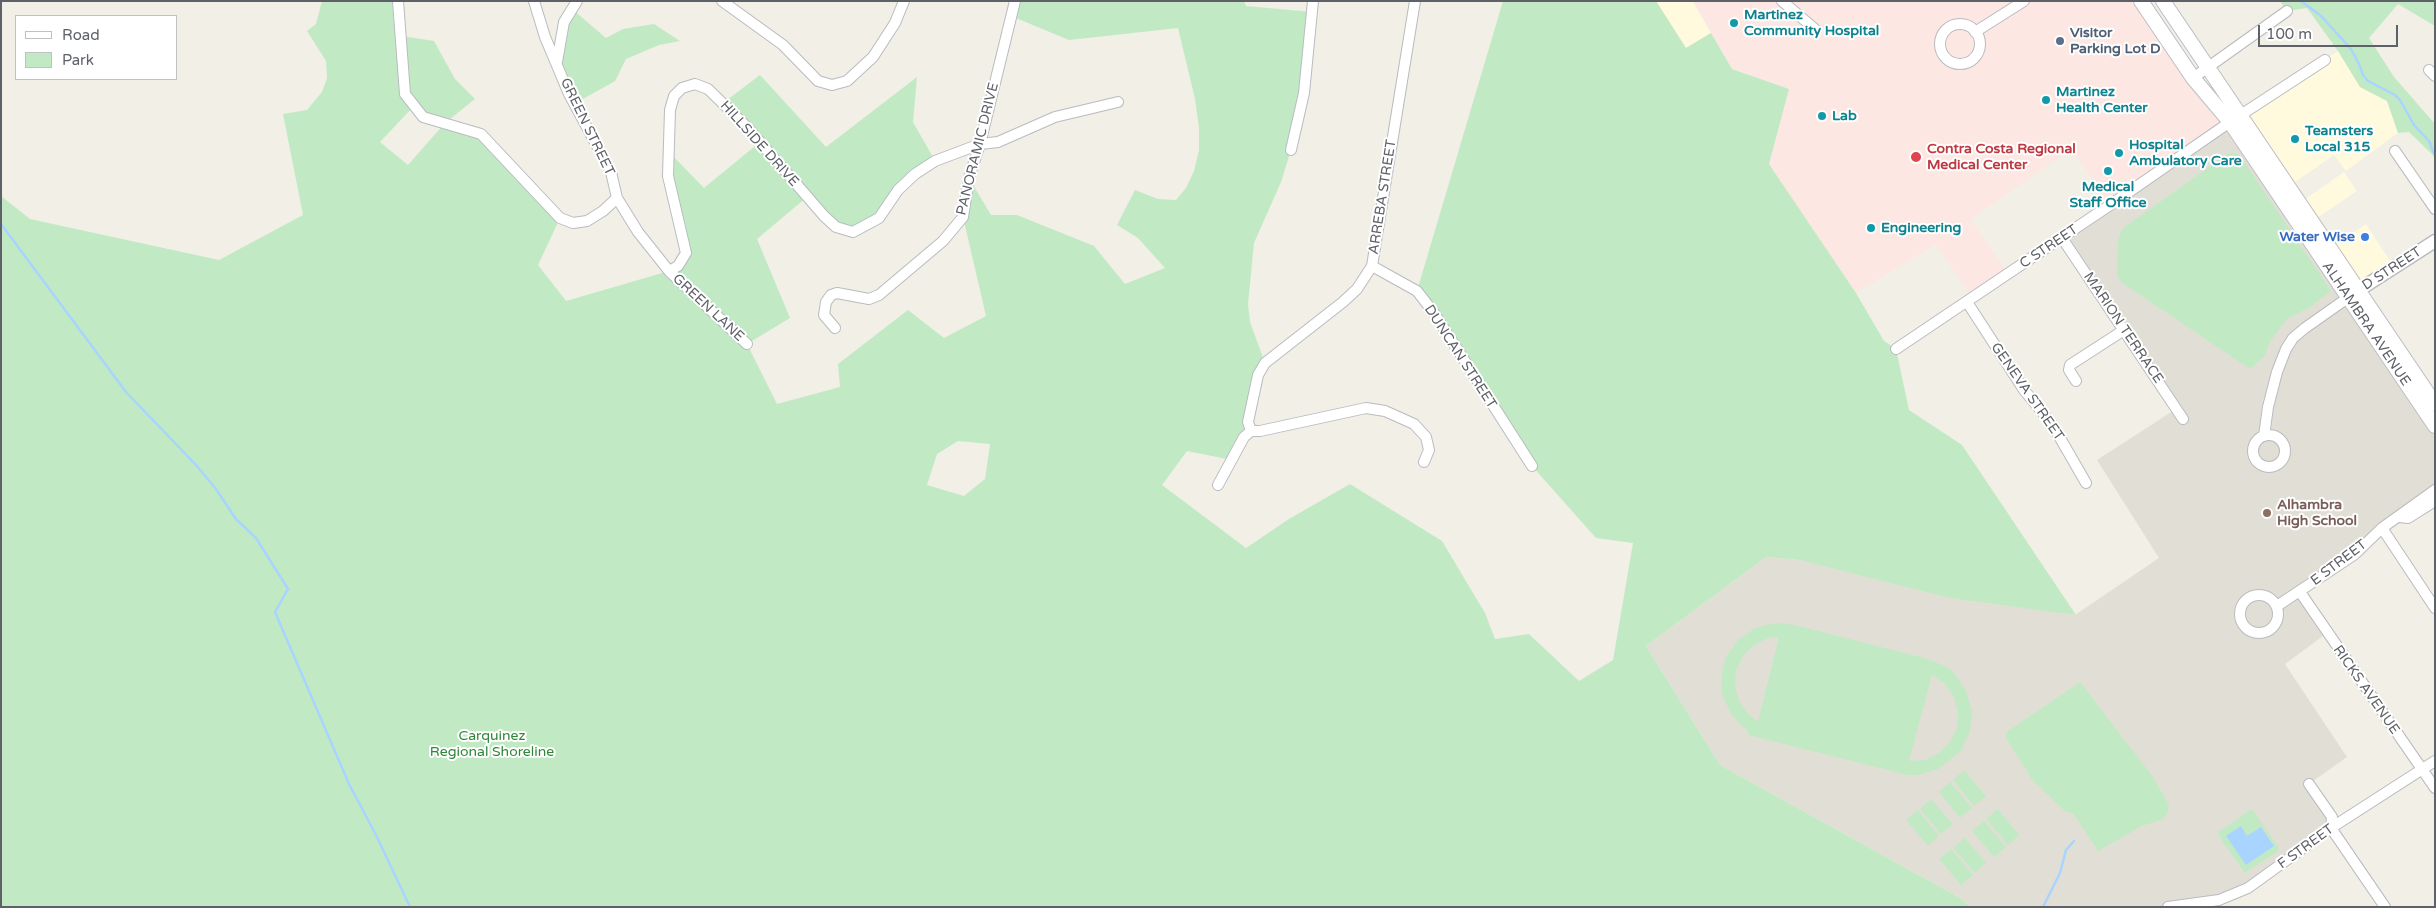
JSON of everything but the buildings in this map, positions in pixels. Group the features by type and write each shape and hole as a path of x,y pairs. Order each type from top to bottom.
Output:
{"main road":[{"name":"ALHAMBRA AVENUE","path":"2141,1 2193,78 2235,118"},
{"name":"ALHAMBRA AVENUE","path":"2163,1 2208,67 2235,118 2354,294 2435,404"},
{"name":"ALHAMBRA AVENUE","path":"2354,294 2435,426"}],"street":[{"path":"398,1 405,94 423,117 481,134 560,218 573,223 588,221 603,212 617,198"},
{"name":"GREEN STREET","path":"534,1 556,64 569,94 611,172 617,198 638,232 669,271"},
{"path":"556,64 564,22 577,1"},
{"path":"722,1 783,45 818,81 832,85 847,81 873,57 895,23 904,1"},
{"name":"PANORAMIC DRIVE","path":"834,328 824,315 826,302 830,295 837,293 869,299 879,295 944,241 963,218 968,178 980,144 1015,1"},
{"path":"1291,150 1304,92 1313,1"},
{"name":"ARREBA STREET","path":"1251,431 1248,422 1250,405 1258,375 1265,363 1343,302 1357,289 1372,266 1416,1"},
{"path":"1782,1 1816,30"},
{"path":"1975,32 2024,1"},
{"path":"2193,78 2287,11"},
{"name":"C STREET","path":"1896,349 2062,238 2235,118 2325,60"},
{"name":"HILLSIDE DRIVE","path":"669,271 678,266 686,253 668,176 670,110 674,96 682,88 695,84 708,90 747,127 824,216 836,227 853,232 879,218 898,190 915,174 935,161 980,144 998,142 1055,117 1118,102"},
{"path":"2395,151 2435,209"},
{"path":"962,152 970,155 974,162"},
{"name":"MARION TERRACE","path":"2062,238 2183,419"},
{"name":"D STREET","path":"2354,294 2435,241"},
{"name":"DUNCAN STREET","path":"1372,266 1417,291 1434,313 1532,466"},
{"name":"GREEN LANE","path":"669,271 747,344"},
{"path":"2264,436 2268,407 2277,372 2286,349 2293,338 2305,328 2354,294"},
{"name":"GENEVA STREET","path":"1966,302 2024,390 2052,424 2086,482"},
{"path":"2076,380 2069,370 2070,365 2124,330"},
{"path":"1218,485 1244,437 1251,431 1260,431 1366,408 1385,411 1414,424 1426,436 1429,450 1424,462"},
{"name":"E STREET","path":"2277,606 2355,554 2382,528 2400,517 2406,509 2435,490"},
{"name":"E STREET","path":"2400,517 2408,518 2435,501"},
{"path":"2382,528 2435,608"},
{"name":"RICKS AVENUE","path":"2300,592 2435,788"},
{"name":"F STREET","path":"2168,907 2218,900 2240,892 2332,828 2435,761"},
{"path":"2309,784 2332,817 2332,828 2385,907"}],"shaded area":[{"path":"1656,1 1693,1 1711,33 1686,48"},
{"name":"Contra Costa Regional Medical Center","path":"1693,1 2141,1 2230,122 2110,205 2071,149 1971,219 2008,274 1972,298 1936,244 1856,293 1769,164 1789,89 1732,69"},
{"path":"2338,51 2360,87 2387,101 2398,133 2346,171 2334,155 2288,187 2241,115"},
{"name":"Alhambra High School","path":"2230,122 2435,426 2435,490 2300,592 2327,633 2285,664 2347,757 2309,784 2332,817 2331,828 2248,888 2168,907 1970,907 1960,898 1720,765 1646,646 1766,557 1800,560 2075,615 2159,558 2097,460 2176,409 2062,238"},
{"path":"2344,172 2357,191 2311,222 2298,204"},
{"path":"2366,224 2394,267 2359,291 2330,249"}],"green space":[{"name":"Carquinez Regional Shoreline","path":"322,1 392,1 395,35 434,41 455,79 475,99 445,123 481,134 560,218 538,265 566,301 669,271 684,259 669,152 704,188 760,142 723,103 760,75 826,147 917,77 913,122 935,161 865,228 836,227 807,197 757,239 790,318 747,344 777,404 840,387 838,364 908,310 944,338 986,316 963,217 969,178 991,215 1017,215 1094,246 1125,284 1165,268 1138,238 1117,225 1135,190 1158,199 1176,200 1186,188 1194,171 1199,150 1199,128 1195,99 1178,28 1069,40 1011,16 1015,1 1244,1 1246,6 1312,12 1291,150 1281,182 1254,243 1248,304 1250,322 1265,363 1251,431 1232,460 1187,451 1162,485 1246,548 1289,519 1350,484 1442,541 1485,613 1495,639 1529,634 1579,681 1613,660 1633,543 1596,538 1532,466 1417,291 1503,1 1656,1 1686,48 1711,33 1732,69 1789,89 1769,164 1856,293 1884,341 1896,349 1909,410 1962,445 2076,615 1950,598 1800,560 1766,557 1646,646 1720,765 1960,898 1970,907 1,907 1,196 30,219 219,260 303,215 283,114 307,110 322,92 327,78 326,61 307,31 316,24","holes":["413,107 444,124 408,165 380,142","958,441 990,444 985,479 964,496 927,485 937,454"]},
{"path":"2280,1 2435,1 2435,26 2398,4 2369,38 2394,77 2435,124 2435,157 2409,132 2398,133 2387,101 2360,87 2338,51 2307,8 2287,11"},
{"path":"572,9 606,38 623,29 654,24 680,41 659,45 626,59 615,81 574,104 556,63"},
{"path":"2229,153 2239,154 2331,291 2310,307 2287,319 2269,343 2265,356 2250,369 2121,282 2117,276 2118,240 2123,228"},
{"path":"1775,623 1795,625 1928,659 1947,667 1955,674 1966,691 1972,711 1970,731 1961,751 1938,769 1918,775 1908,775 1748,735 1749,732 1732,716 1723,697 1721,687 1726,657 1738,640 1755,628","holes":["1779,637 1758,721 1757,721 1748,714 1739,701 1735,686 1736,670 1743,656 1754,645 1768,638","1932,675 1945,684 1954,697 1958,712 1957,728 1950,742 1939,753 1925,760 1909,761"]},
{"path":"2080,682 2153,777 2169,805 2167,814 2161,820 2142,826 2098,851 2073,813 2066,812 2033,781 2005,736 2008,731"},
{"path":"1964,770 1986,796 1974,806 1953,780"},
{"path":"1950,782 1972,808 1960,818 1939,792"},
{"path":"1931,799 1953,824 1941,834 1920,809"},
{"path":"1998,809 2019,835 2008,845 1986,819"},
{"path":"2252,809 2279,848 2277,852 2245,873 2222,841 2218,832"},
{"path":"1918,810 1939,836 1928,846 1906,820"},
{"path":"1984,821 2006,847 1994,857 1972,831"},
{"path":"1965,838 1986,863 1975,873 1953,848"},
{"path":"1951,849 1973,875 1961,885 1939,859"}],"water":[{"path":"2241,826 2247,836 2261,827 2274,846 2246,865 2226,836"}],"waterway":[{"path":"2301,1 2321,16 2351,49 2363,75 2368,81 2395,95 2400,100 2414,125 2429,141 2435,156"},
{"path":"1,224 126,392 196,465 216,489 236,519 256,538 288,589 275,612 349,784 376,835 410,907"},
{"path":"2043,907 2060,873 2066,850 2074,841"}],"place":[{"name":"Martinez Community Hospital","path":"1734,23"},
{"name":"Visitor Parking Lot D","path":"2060,41"},
{"name":"Martinez Health Center","path":"2046,100"},
{"name":"Lab","path":"1822,116"},
{"name":"Teamsters Local 315","path":"2295,139"},
{"name":"Hospital Ambulatory Care","path":"2119,153"},
{"name":"Contra Costa Regional Medical Center","path":"1916,157"},
{"name":"Medical Staff Office","path":"2108,171"},
{"name":"Engineering","path":"1871,228"},
{"name":"Water Wise","path":"2365,237"},
{"name":"Alhambra High School","path":"2267,513"}]}
